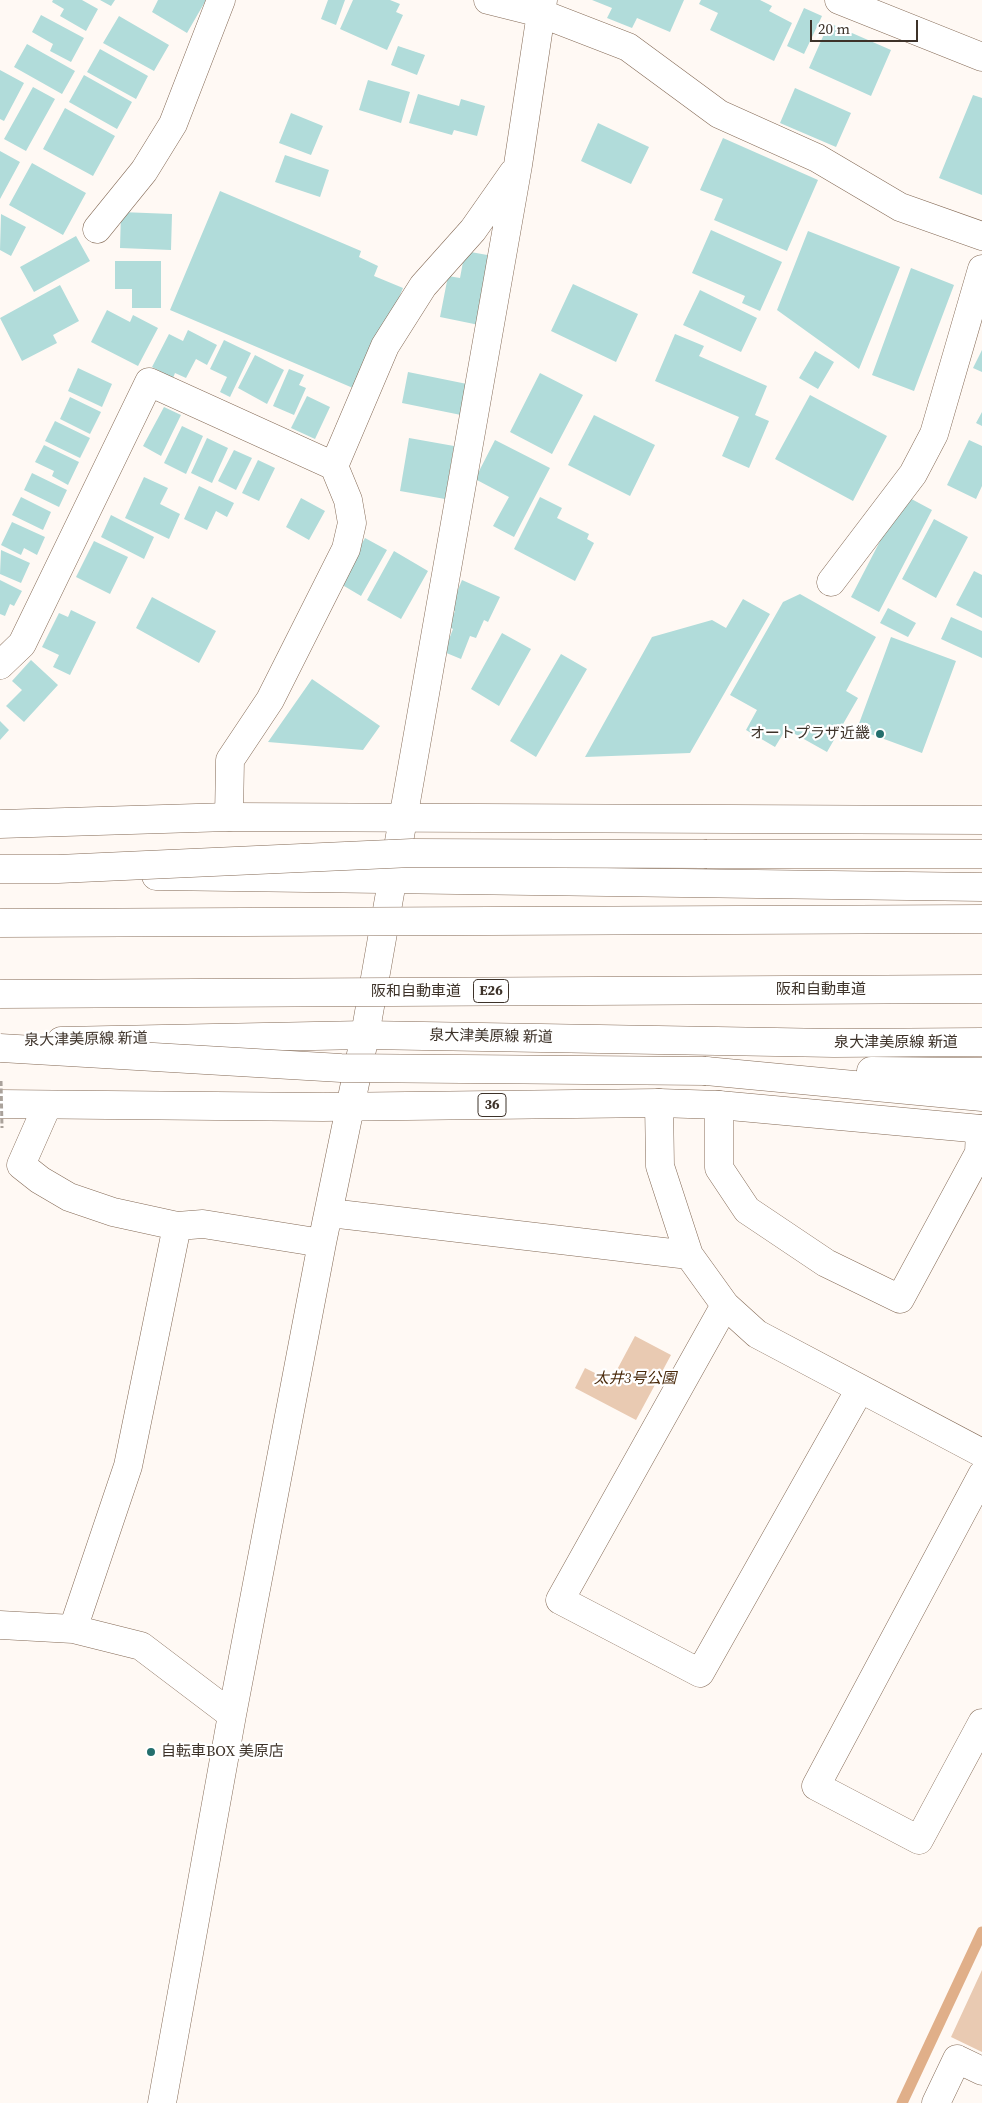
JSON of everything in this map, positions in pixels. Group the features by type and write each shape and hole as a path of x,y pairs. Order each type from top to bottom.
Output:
{"main road":[{"path":"97,229 144,171 173,124 221,0"},
{"path":"488,0 541,6 628,47 719,114 817,158 900,207 982,236"},
{"path":"839,0 982,56"},
{"path":"162,2103 232,1715 322,1243 330,1213 365,1035 518,165 541,6"},
{"path":"334,466 386,346 424,286 473,230 518,165"},
{"path":"831,582 913,474 934,434 982,270"},
{"path":"0,665 22,644 149,382 334,466 348,500 352,523 346,549 270,700 230,760 229,817"},
{"path":"0,824 229,817 982,820"},
{"path":"0,869 68,868 412,853 982,854"},
{"path":"0,873 982,887"},
{"path":"0,922 982,919"},
{"name":"阪和自動車道","path":"0,994 982,989"},
{"name":"泉大津美原線 新道","path":"0,1042 365,1035 834,1043 982,1042"},
{"path":"0,1048 341,1068 706,1072 982,1072"},
{"path":"706,1072 982,1097"},
{"path":"659,1103 660,1166 690,1255 725,1305 757,1334 982,1453"},
{"name":"36","path":"0,1104 47,1106 350,1107 659,1103 719,1105 981,1129"},
{"path":"719,1105 719,1168 747,1210 826,1263 900,1299 979,1154 981,1129"},
{"path":"47,1106 21,1165 40,1180 68,1196 113,1212 177,1226 203,1224 322,1243"},
{"path":"330,1213 690,1255"},
{"path":"73,1630 128,1466 177,1226"},
{"path":"725,1305 560,1600 700,1673 860,1389"},
{"path":"982,1475 816,1786 920,1840 982,1723"},
{"path":"0,1625 73,1630 141,1646 232,1715"},
{"path":"936,2103 958,2059 982,2071"}],"green space":[{"name":"太井3号公園","path":"635,1336 671,1355 636,1420 575,1388 585,1368 611,1381"},
{"path":"982,1970 982,2052 951,2037"}],"building":[{"path":"53,0 82,0 98,9 86,31 60,16 64,9 52,2"},
{"path":"100,0 115,0 111,6"},
{"path":"158,0 206,0 187,33 152,12"},
{"path":"328,0 345,0 336,25 321,19"},
{"path":"353,0 390,0 400,4 396,12 403,15 387,50 340,29"},
{"path":"592,0 684,0 670,32 637,18 632,28 607,18 612,8"},
{"path":"701,0 760,0 772,6 769,11 792,23 774,61 710,30 718,13 699,4"},
{"path":"804,8 822,16 804,54 787,46"},
{"path":"41,15 84,38 71,62 50,51 53,44 32,32"},
{"path":"119,16 169,45 154,71 103,43"},
{"path":"829,23 891,50 871,96 809,68"},
{"path":"27,44 75,71 62,94 14,67"},
{"path":"398,46 425,55 417,75 391,65"},
{"path":"100,49 148,76 136,99 87,72"},
{"path":"0,70 24,83 4,121 0,119"},
{"path":"84,75 132,102 117,129 69,102"},
{"path":"368,80 410,92 401,123 359,110"},
{"path":"33,87 55,99 26,151 4,139"},
{"path":"795,88 851,113 836,147 780,123"},
{"path":"418,94 459,106 461,99 485,106 477,136 454,130 452,135 409,123"},
{"path":"973,95 982,98 982,195 939,178"},
{"path":"65,108 115,136 93,176 43,149"},
{"path":"291,113 323,126 311,155 279,143"},
{"path":"598,123 649,147 631,184 581,161"},
{"path":"723,138 818,180 787,251 714,220 723,199 700,190"},
{"path":"0,151 20,162 0,199"},
{"path":"285,155 329,170 320,197 275,182"},
{"path":"32,163 86,193 63,235 9,205"},
{"path":"220,191 361,251 359,257 378,266 374,276 403,288 360,391 170,310"},
{"path":"121,212 172,214 171,250 120,248"},
{"path":"1,214 26,227 11,256 0,250"},
{"path":"711,230 782,262 760,311 742,303 745,296 692,273"},
{"path":"808,231 900,267 859,369 777,310"},
{"path":"76,236 90,261 34,292 20,267"},
{"path":"465,251 493,256 479,325 440,317 448,276 460,278"},
{"path":"115,261 161,261 161,308 132,308 132,289 115,289"},
{"path":"911,268 954,285 914,391 872,375"},
{"path":"573,284 638,314 616,362 551,331"},
{"path":"60,285 79,321 53,335 57,343 22,361 0,318"},
{"path":"700,290 757,318 741,352 683,325"},
{"path":"107,310 130,322 133,315 158,328 138,366 91,342"},
{"path":"188,330 217,345 207,365 196,359 186,378 175,373 173,378 152,367 169,334 183,341"},
{"path":"675,334 704,346 699,356 767,386 755,415 769,421 749,468 722,456 739,417 655,381"},
{"path":"224,340 251,353 230,397 220,392 227,377 210,369"},
{"path":"982,350 982,372 973,368"},
{"path":"815,351 834,362 818,389 799,378"},
{"path":"255,355 284,370 267,404 238,388"},
{"path":"78,368 112,384 102,407 68,391"},
{"path":"289,369 304,375 299,385 306,388 294,415 273,406"},
{"path":"408,372 467,384 461,415 402,403"},
{"path":"540,373 583,395 552,454 510,432"},
{"path":"810,395 887,436 853,501 775,459"},
{"path":"307,396 330,407 315,439 291,428"},
{"path":"70,397 101,412 90,434 60,419"},
{"path":"164,407 181,415 161,456 143,446"},
{"path":"982,412 982,426 976,423"},
{"path":"594,415 655,445 630,496 568,465"},
{"path":"55,421 90,438 80,458 45,441"},
{"path":"182,426 203,436 186,474 164,463"},
{"path":"207,438 228,448 212,483 191,473"},
{"path":"409,438 454,446 445,499 400,491"},
{"path":"495,440 550,468 514,537 493,526 509,497 475,479"},
{"path":"969,440 982,446 982,486 976,499 947,485"},
{"path":"44,445 79,462 68,485 52,476 54,471 35,462"},
{"path":"234,450 252,458 236,490 218,481"},
{"path":"258,460 275,468 259,501 242,493"},
{"path":"32,473 67,490 59,507 24,490"},
{"path":"144,477 168,488 160,504 180,514 169,539 125,518"},
{"path":"199,486 234,503 227,517 216,511 207,530 184,519"},
{"path":"904,495 932,510 879,612 851,597"},
{"path":"21,497 51,512 43,530 12,515"},
{"path":"540,497 562,508 557,518 589,534 587,539 594,543 575,581 514,549"},
{"path":"301,498 325,511 309,540 286,527"},
{"path":"111,515 154,537 144,559 101,537"},
{"path":"934,519 968,537 936,598 902,579"},
{"path":"12,522 45,537 37,555 24,548 21,555 1,545"},
{"path":"365,538 387,550 361,596 339,583"},
{"path":"94,541 128,557 110,594 76,577"},
{"path":"1,550 30,563 21,583 0,574"},
{"path":"394,551 428,571 401,619 367,600"},
{"path":"974,571 982,575 982,618 956,605"},
{"path":"0,580 22,591 14,606 10,604 5,616 0,614"},
{"path":"462,580 500,597 488,622 484,620 476,638 470,636 461,659 444,652 453,629 448,626 455,611 450,609"},
{"path":"800,594 876,637 846,691 858,698 827,752 786,729 775,747 746,730 757,710 730,695 783,602"},
{"path":"152,597 216,631 199,663 136,628"},
{"path":"743,599 770,614 690,753 585,757 652,637 712,620 726,628"},
{"path":"888,608 916,623 908,637 880,623"},
{"path":"71,610 96,622 70,675 53,667 59,655 42,647 59,613 68,617"},
{"path":"951,617 982,631 982,658 941,639"},
{"path":"502,633 531,649 499,706 471,689"},
{"path":"891,637 956,661 922,753 857,729"},
{"path":"561,654 587,669 536,757 510,741"},
{"path":"31,660 58,685 24,722 6,706 22,690 12,681"},
{"path":"312,679 380,726 363,750 268,742"},
{"path":"0,721 9,730 0,740"}],"waterway":[{"path":"902,2103 982,1932"}],"place":[{"name":"オートプラザ近畿","path":"880,734"},
{"name":"自転車BOX 美原店","path":"151,1752"}]}
